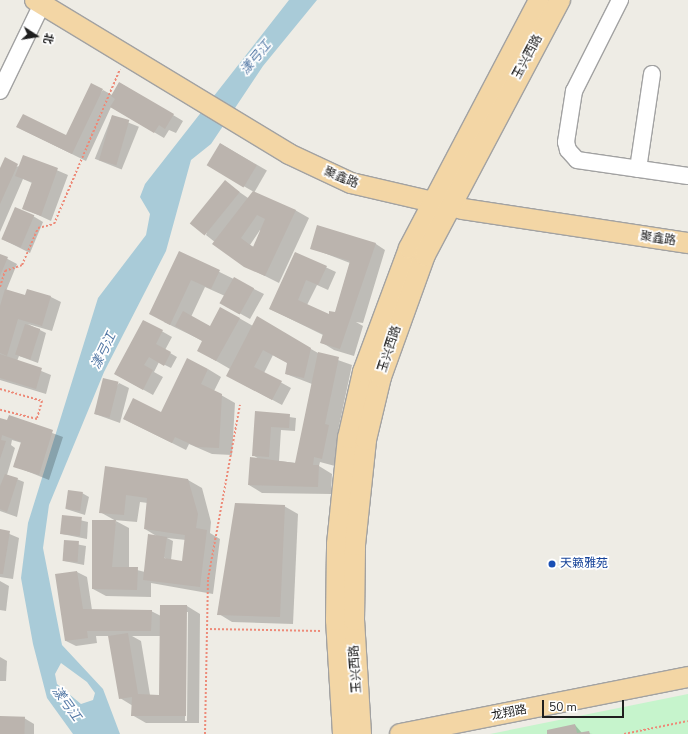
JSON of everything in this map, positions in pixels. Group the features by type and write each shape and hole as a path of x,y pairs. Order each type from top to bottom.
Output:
{"main road":[{"name":"玉兴西路","path":"361,734 354,582 366,440 400,315 443,200 539,0"},
{"name":"玉兴西路","path":"343,734 336,630 340,509 355,405 384,309 443,200 560,0"},
{"name":"聚鑫路","path":"44,1 127,55 200,93"},
{"name":"聚鑫路","path":"44,1 235,114 328,173 376,191 688,233"},
{"name":"聚鑫路","path":"443,200 688,244"},
{"name":"龙翔路","path":"400,734 688,677"}],"street":[{"path":"620,0 574,91 566,142 577,160 688,176"},
{"path":"0,91 44,1"},
{"path":"638,168 652,74"}],"path":[{"path":"0,287 6,271 22,265 38,228 54,224 127,55"},
{"path":"0,389 42,401 37,419 0,410"},
{"path":"205,734 206,629 212,546 240,405"},
{"path":"206,629 336,630"},
{"path":"624,734 688,721"}],"green space":[{"path":"688,694 688,734 490,734"}],"water":[{"name":"漾弓江","path":"289,0 317,0 263,66 211,144 191,160 166,251 104,372 49,505 43,548 62,645 103,689 120,734 73,734 47,698 33,644 21,578 28,523 98,298 146,235 150,214 140,197 145,184","holes":["61,663 87,682 95,693 93,700 81,704 57,684 55,674"]}],"building":[{"path":"119,82 174,114 165,129 159,125 154,133 110,107 115,99 111,96"},
{"path":"91,83 103,89 72,154 16,127 23,114 66,135"},
{"path":"112,115 129,120 116,165 99,160"},
{"path":"220,143 257,165 243,187 207,165"},
{"path":"23,155 58,168 41,216 22,209 32,182 15,176"},
{"path":"5,157 18,164 0,204 0,168"},
{"path":"225,180 240,192 205,235 190,224"},
{"path":"253,191 296,210 265,276 244,267 212,244","holes":["257,215 265,219 253,247 241,238"]},
{"path":"15,207 34,215 21,247 1,239"},
{"path":"317,225 376,243 340,349 320,343 323,334 269,309 295,252 327,266 318,285 306,280 298,300 329,314 329,311 335,312 350,261 310,249"},
{"path":"179,251 220,270 211,289 191,280 170,325 149,314"},
{"path":"0,254 8,257 0,276"},
{"path":"234,277 254,288 240,314 219,303"},
{"path":"5,289 25,295 27,289 51,296 42,326 18,319 7,356 0,353 0,306"},
{"path":"220,307 240,318 216,361 197,351 202,341 175,326 183,311 210,326"},
{"path":"257,316 311,348 304,378 285,374 287,363 263,350 254,367 282,381 272,400 226,376"},
{"path":"143,320 163,330 156,344 171,352 164,366 149,357 144,365 153,370 143,390 114,374"},
{"path":"25,324 40,329 30,359 15,354"},
{"path":"318,352 339,357 325,424 329,425 322,459 314,457 313,465 319,465 318,487 248,485 250,457 295,463"},
{"path":"0,354 42,368 36,389 0,378"},
{"path":"187,358 208,369 201,384 222,394 219,448 197,447 175,437 172,443 123,419 133,398 161,412"},
{"path":"103,378 119,382 110,418 94,414"},
{"path":"255,411 290,414 289,428 271,427 269,457 252,456"},
{"path":"9,415 53,430 39,475 13,467 21,442 2,435 1,440 6,441 0,459 0,418 7,420"},
{"path":"105,466 188,479 198,514 196,528 207,530 200,587 143,580 148,534 167,537 164,558 182,561 185,535 144,529 147,498 126,495 124,515 99,513"},
{"path":"5,474 18,478 7,512 0,509 0,486"},
{"path":"68,490 83,492 80,511 65,509"},
{"path":"235,503 285,505 280,617 217,615"},
{"path":"62,515 82,517 80,536 60,534"},
{"path":"92,520 116,520 112,567 138,567 137,590 92,589"},
{"path":"0,529 10,531 3,574 0,574"},
{"path":"64,540 79,541 77,562 63,561"},
{"path":"77,571 83,609 152,610 151,631 87,631 88,638 65,641 55,574"},
{"path":"160,605 187,605 186,716 131,716 132,697 119,699 108,636 128,633 138,694 159,695"},
{"path":"0,716 25,717 24,734 0,734"},
{"path":"575,724 577,733 589,731 590,734 547,734 547,730"}],"place":[{"name":"天籁雅苑","path":"552,564"}]}
